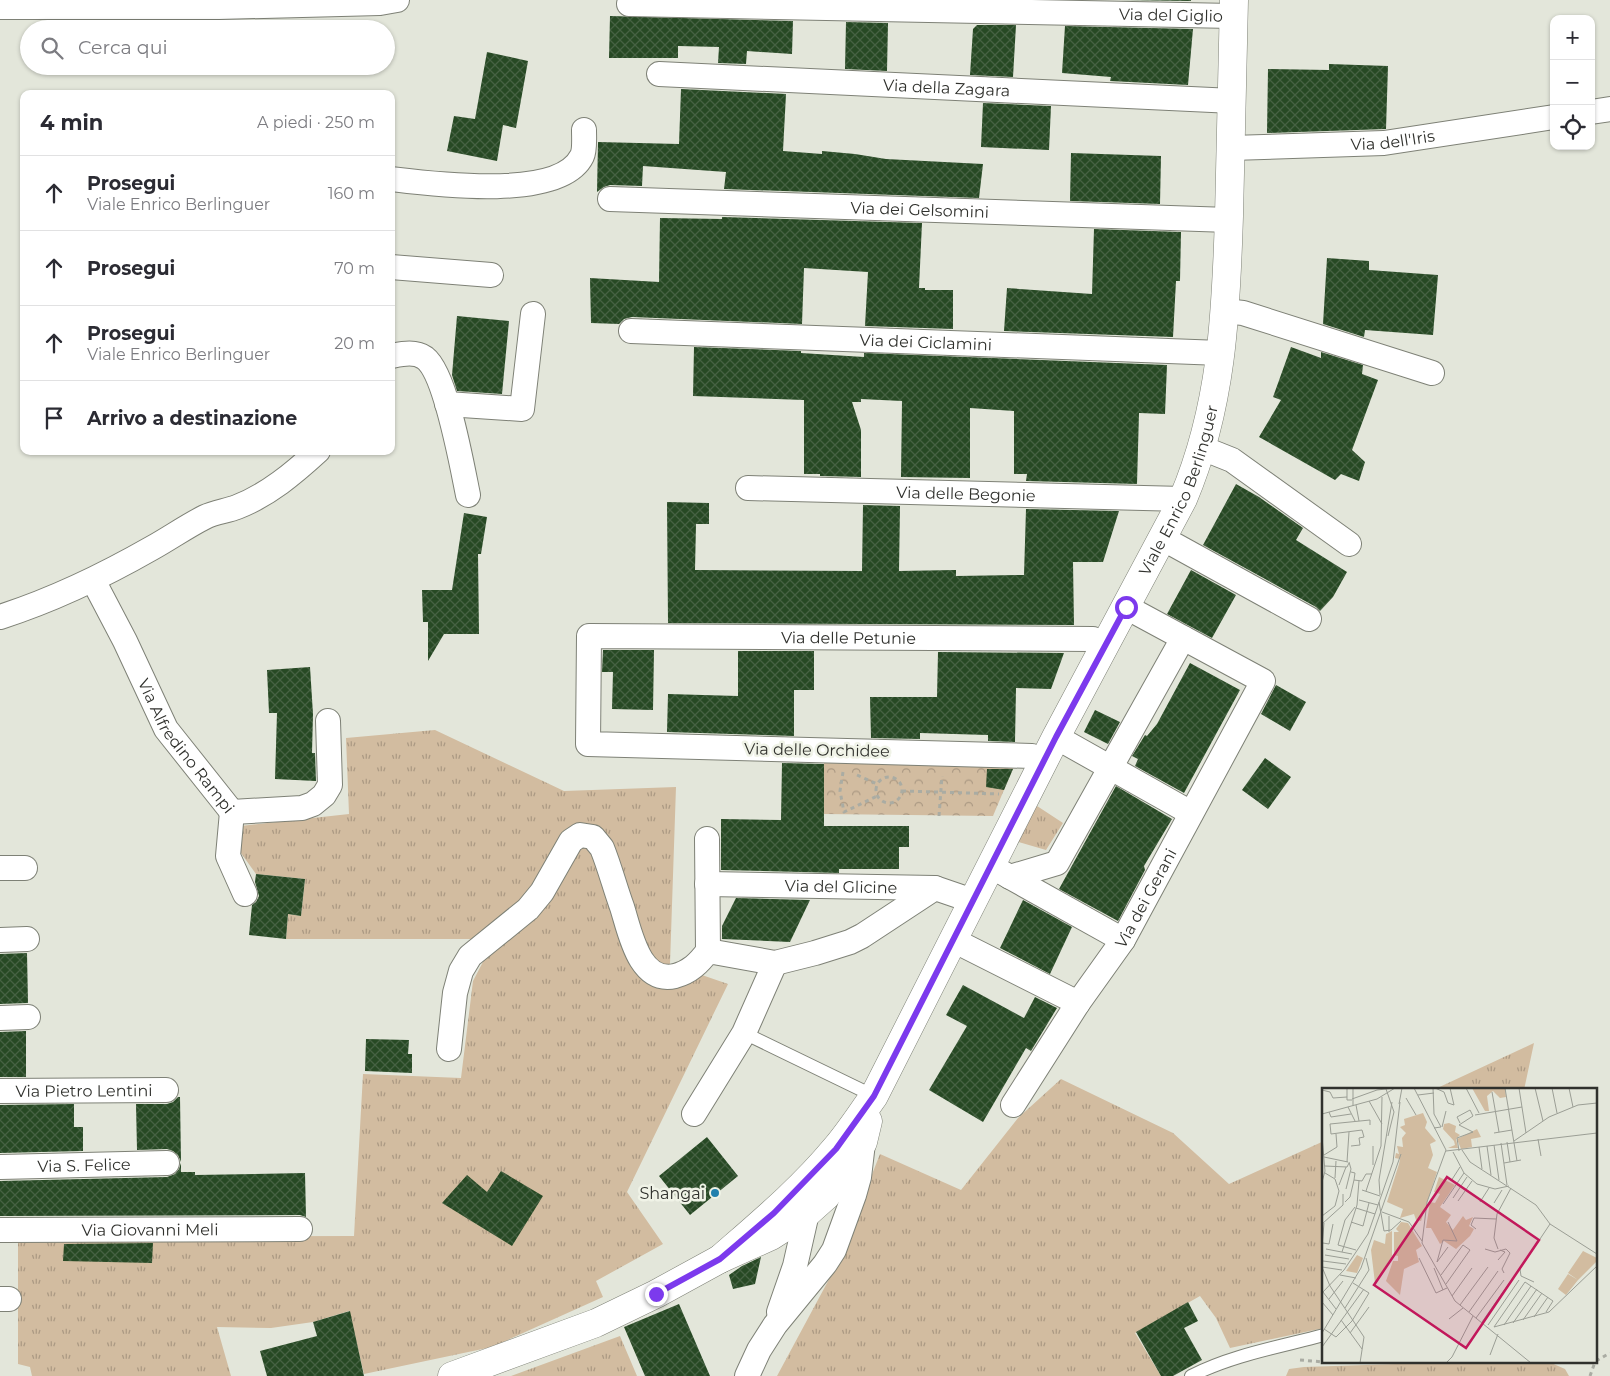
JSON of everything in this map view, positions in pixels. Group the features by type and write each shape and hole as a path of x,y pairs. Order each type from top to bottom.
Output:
{"main road":[{"name":"Viale Enrico Berlinguer","path":"874,1096 973,901 1000,872 1044,762 1056,737 1183,499 1196,469 1214,400 1225,311 1233,101 1233,8"},
{"path":"452,1376 596,1323 656,1294 720,1259 771,1236 807,1213 826,1196 845,1171 863,1142 874,1096"},
{"path":"720,1259 774,1213 836,1149 874,1096"}],"street":[{"path":"0,7 219,8 380,3 398,0"},
{"name":"Via del Giglio","path":"629,4 1233,8"},
{"name":"Via della Zagara","path":"659,74 1233,101"},
{"path":"1595,111 1610,109"},
{"name":"Via dell'Iris","path":"1231,148 1384,143 1550,118"},
{"path":"395,179 478,187 522,184 552,179 571,169 583,155 584,130"},
{"name":"Via dei Gelsomini","path":"610,199 1229,220"},
{"path":"395,267 491,276"},
{"path":"1225,311 1242,313 1432,373"},
{"path":"447,404 522,409 533,314"},
{"name":"Via dei Ciclamini","path":"631,331 1221,353"},
{"path":"395,356 414,354 424,357 435,369 447,404 460,453 468,495"},
{"path":"1202,448 1232,460 1349,544"},
{"path":"0,617 32,607 93,580 206,516 237,507 294,473 314,455"},
{"name":"Via delle Begonie","path":"748,488 1183,499"},
{"path":"1162,538 1309,619"},
{"name":"Via Alfredino Rampi","path":"93,580 125,641 166,729 232,812 302,808 313,804 324,795 330,785 328,721"},
{"path":"1000,872 1057,863 1182,638 1126,607"},
{"name":"Via delle Petunie","path":"588,744 589,636 1093,639 1106,645"},
{"name":"Via dei Gerani","path":"1014,1105 1078,1003 1123,940 1263,681 1182,638"},
{"path":"1056,737 1191,813"},
{"name":"Via delle Orchidee","path":"588,744 1032,756 1044,762"},
{"path":"232,812 228,856 245,894"},
{"path":"449,1049 455,993 461,971 470,956 528,908 542,892 571,840 580,835 593,837 602,848 636,951 650,970 657,975 665,977 676,976 689,971 698,964 708,951 707,839"},
{"path":"0,868 25,868"},
{"path":"1000,872 1123,940"},
{"name":"Via del Glicine","path":"708,884 935,888 973,901"},
{"path":"708,951 775,963 850,942 935,888"},
{"path":"0,940 27,939"},
{"path":"953,940 1078,1003"},
{"path":"694,1114 744,1033 775,963"},
{"path":"0,1018 28,1017"},
{"name":"Via Pietro Lentini","path":"0,1091 166,1090"},
{"path":"747,1376 759,1350 775,1325 825,1264 834,1250 859,1177 863,1142"},
{"path":"775,1325 795,1266 807,1213 836,1149"},
{"name":"Via S. Felice","path":"0,1167 167,1163"},
{"path":"774,1213 807,1213 824,1225 831,1237 834,1250"},
{"name":"Via Giovanni Meli","path":"0,1230 300,1229"}],"lane":[{"path":"744,1033 874,1096"},
{"path":"1191,1376 1206,1368 1249,1355 1322,1337"}],"path":[{"path":"877,784 844,770 840,790 844,812 877,796"},
{"path":"939,816 942,774"},
{"path":"892,776 899,781 902,791 900,798 892,803 883,802 877,796 877,784 882,778 892,776"},
{"path":"902,791 941,791 1002,795"},
{"path":"1598,1360 1610,1353"},
{"path":"1590,1376 1594,1364"}],"green space":[{"path":"435,730 564,791 676,787 670,964 728,984 627,1192 663,1244 596,1281 603,1297 492,1347 364,1374 349,1311 313,1322 271,1328 217,1327 231,1376 32,1376 30,1367 18,1364 18,1237 354,1236 363,1074 461,1078 473,981 485,958 509,939 286,939 288,914 301,916 305,879 256,874 223,828 349,814 346,738"},
{"path":"824,763 1014,766 993,816 824,814"},
{"path":"1034,804 1063,823 1046,850 1015,841"},
{"path":"1534,1043 1524,1088 1437,1088"},
{"path":"1061,1079 1173,1133 1229,1184 1322,1142 1322,1328 1230,1348 1216,1318 1200,1296 1135,1333 1161,1376 777,1376 848,1244 860,1205 880,1154 961,1190 1018,1118"},
{"path":"620,1336 637,1376 511,1376"},
{"path":"1397,1364 1554,1364 1565,1369 1569,1376 1286,1376 1289,1369"}],"building":[{"path":"1120,0 1191,0 1191,1"},
{"path":"610,16 793,21 792,54 747,51 746,64 718,63 719,47 678,46 678,58 609,58"},
{"path":"846,22 888,23 887,71 845,69"},
{"path":"977,25 1016,25 1013,77 970,75 973,29"},
{"path":"1065,26 1193,29 1188,85 1110,81 1111,77 1062,73"},
{"path":"487,52 528,61 516,128 503,125 497,161 447,151 454,116 475,119"},
{"path":"1329,64 1388,66 1386,129 1267,133 1268,69 1329,70"},
{"path":"681,89 786,94 783,151 822,154 822,151 886,159 983,164 979,198 724,189 726,172 643,166 642,186 610,185 597,192 598,142 679,144"},
{"path":"983,103 1051,106 1049,150 981,147"},
{"path":"1071,153 1161,156 1160,204 1070,201"},
{"path":"722,217 922,223 919,288 925,288 925,290 953,290 953,329 865,326 868,272 804,268 802,324 632,317 624,319 619,324 591,323 590,278 659,282 660,218 722,219"},
{"path":"1094,229 1181,232 1180,281 1176,281 1173,337 1004,331 1007,288 1092,294"},
{"path":"1327,258 1369,261 1369,270 1438,275 1433,335 1365,330 1364,337 1323,324"},
{"path":"457,316 509,321 502,394 457,391 452,375"},
{"path":"694,347 801,351 801,353 864,357 864,353 1167,365 1165,414 1139,413 1137,484 1026,481 1027,474 1014,474 1014,411 970,408 970,478 901,477 902,401 861,399 861,402 852,402 861,430 861,477 804,474 804,400 693,396"},
{"path":"1291,347 1321,358 1321,352 1363,365 1362,374 1378,380 1352,450 1365,462 1359,481 1341,474 1335,480 1259,437 1281,400 1273,397"},
{"path":"1236,484 1259,497 1303,528 1296,540 1347,572 1333,597 1320,611 1316,607 1203,545"},
{"path":"667,502 709,503 709,524 696,524 695,570 862,571 863,505 900,506 899,571 956,570 956,576 1024,575 1026,509 1119,511 1103,562 1073,562 1074,625 668,623"},
{"path":"464,513 487,517 481,554 478,554 479,634 444,634 428,661 428,622 423,622 422,590 452,590"},
{"path":"1191,570 1236,595 1212,638 1167,614"},
{"path":"603,650 654,650 653,710 612,709 613,672 602,672"},
{"path":"738,651 814,651 814,690 794,690 794,736 667,732 668,694 738,696"},
{"path":"938,652 1064,653 1051,689 1016,688 1015,742 988,741 988,735 920,733 920,739 871,738 870,697 937,697"},
{"path":"1190,663 1240,690 1184,793 1135,766 1138,759 1132,756 1145,735 1147,736 1157,724"},
{"path":"310,667 313,714 312,753 315,753 316,781 275,779 277,713 269,713 267,670"},
{"path":"1276,685 1306,702 1290,731 1261,714"},
{"path":"1095,710 1120,722 1108,744 1084,732"},
{"path":"1265,758 1291,777 1268,809 1242,790"},
{"path":"782,763 824,764 824,826 909,826 909,847 899,847 899,869 839,869 839,873 721,870 721,819 781,820"},
{"path":"987,769 1013,769 1004,790 986,787"},
{"path":"1116,786 1172,819 1144,866 1145,870 1118,921 1059,889"},
{"path":"256,874 305,879 301,916 288,914 286,939 249,935 252,905 259,896 255,882"},
{"path":"736,898 810,900 790,942 722,939 722,926"},
{"path":"1023,900 1072,927 1050,974 1000,948"},
{"path":"27,953 28,1003 0,1004 0,954"},
{"path":"963,985 1024,1018 1035,997 1057,1008 1031,1051 1026,1048 983,1122 929,1090 967,1026 946,1015"},
{"path":"26,1031 26,1077 0,1077 0,1032"},
{"path":"366,1039 409,1040 408,1054 412,1054 412,1073 365,1071"},
{"path":"180,1097 181,1162 178,1155 167,1149 137,1150 136,1104 167,1104 173,1102"},
{"path":"74,1104 74,1127 83,1127 83,1151 0,1153 0,1105"},
{"path":"707,1137 738,1176 690,1215 659,1176"},
{"path":"181,1163 181,1172 195,1172 195,1175 305,1173 306,1217 300,1215 0,1216 0,1181 167,1177 175,1174"},
{"path":"501,1171 543,1196 512,1246 442,1203 467,1175 487,1192"},
{"path":"153,1243 152,1263 63,1261 64,1244"},
{"path":"761,1257 755,1284 733,1289 729,1275"},
{"path":"1188,1302 1198,1321 1184,1328 1202,1360 1173,1376 1161,1376 1136,1332"},
{"path":"679,1304 710,1376 645,1376 624,1327"},
{"path":"350,1311 364,1376 267,1376 260,1351 317,1336 313,1322"}],"place":[{"name":"Shangai","path":"715,1193"}],"route":[{"path":"656,1294 720,1259 774,1213 836,1149 874,1096 1056,737 1126,607"}]}
